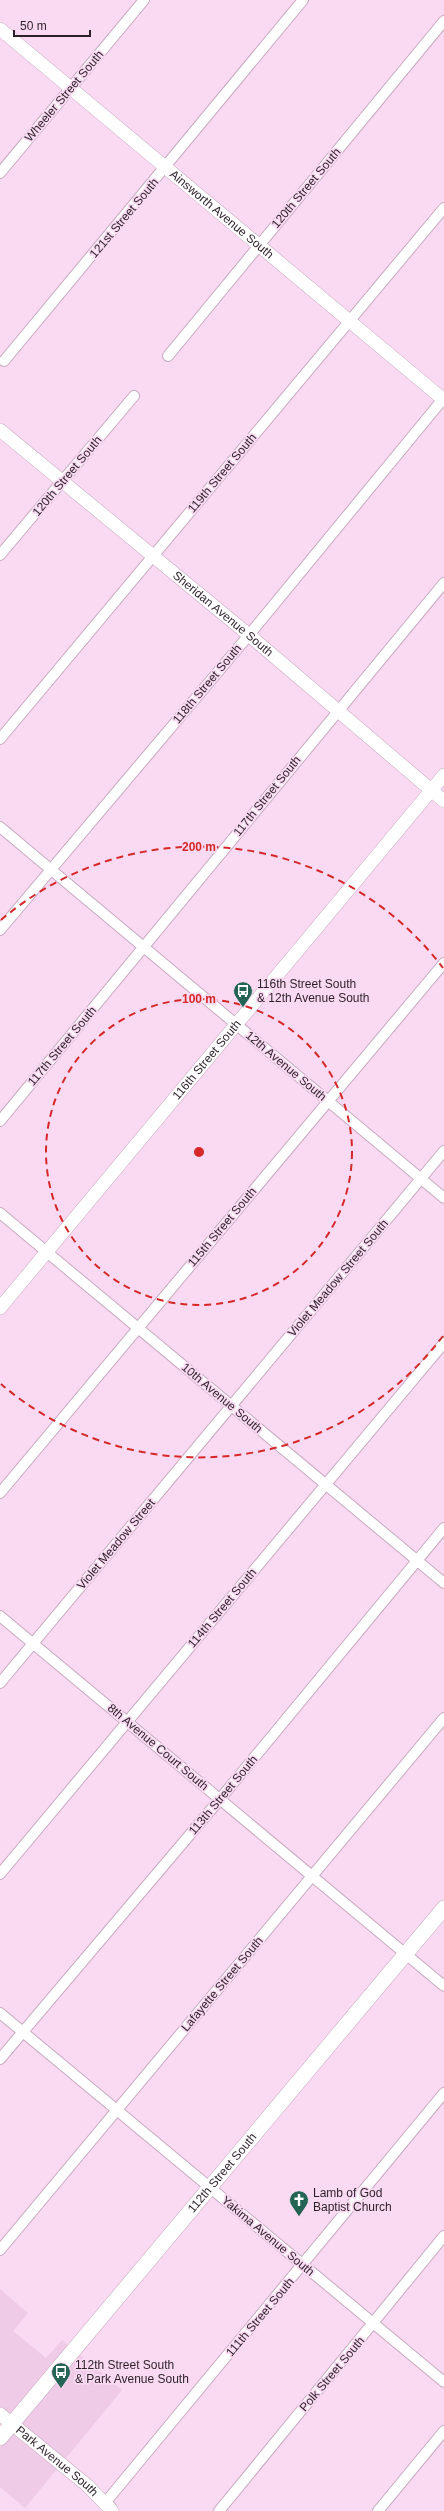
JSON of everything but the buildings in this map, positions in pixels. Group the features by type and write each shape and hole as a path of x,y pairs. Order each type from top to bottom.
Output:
{"main road":[{"name":"112th Street South","path":"0,2438 209,2186 444,1908"}],"street":[{"name":"Wheeler Street South","path":"0,173 144,0"},
{"name":"121st Street South","path":"4,361 304,0"},
{"name":"120th Street South","path":"168,356 444,21"},
{"name":"Ainsworth Avenue South","path":"0,29 444,400"},
{"name":"119th Street South","path":"0,739 444,208"},
{"name":"120th Street South","path":"0,555 134,396"},
{"name":"118th Street South","path":"0,930 444,400"},
{"name":"Sheridan Avenue South","path":"0,430 248,635 444,801"},
{"name":"117th Street South","path":"0,1121 337,711 444,584"},
{"name":"116th Street South","path":"0,1308 444,775"},
{"name":"12th Avenue South","path":"0,827 444,1198"},
{"name":"115th Street South","path":"0,1493 137,1327 444,963"},
{"name":"Violet Meadow Street South","path":"231,1405 444,1152"},
{"name":"10th Avenue South","path":"0,1212 444,1583"},
{"name":"114th Street South","path":"0,1874 444,1343"},
{"name":"Violet Meadow Street","path":"0,1683 231,1405"},
{"name":"113th Street South","path":"0,2059 220,1799 444,1528"},
{"name":"8th Avenue Court South","path":"0,1616 444,1986"},
{"name":"Lafayette Street South","path":"0,2250 444,1718"},
{"name":"Yakima Avenue South","path":"0,2013 444,2382"},
{"name":"111th Street South","path":"109,2507 303,2265 444,2093"},
{"name":"Polk Street South","path":"219,2511 374,2324 444,2236"},
{"name":"Park Avenue South","path":"0,2414 88,2486 109,2507"},
{"path":"378,2511 444,2431"},
{"path":"109,2507 116,2511"}],"shaded area":[{"path":"0,2289 28,2313 13,2331 46,2358 62,2340 122,2390 25,2508 0,2487"}],"place":[{"name":"116th Street South & 12th Avenue South","path":"243,1008"},
{"name":"Lamb of God Baptist Church","path":"299,2217"},
{"name":"112th Street South & Park Avenue South","path":"61,2389"}]}
